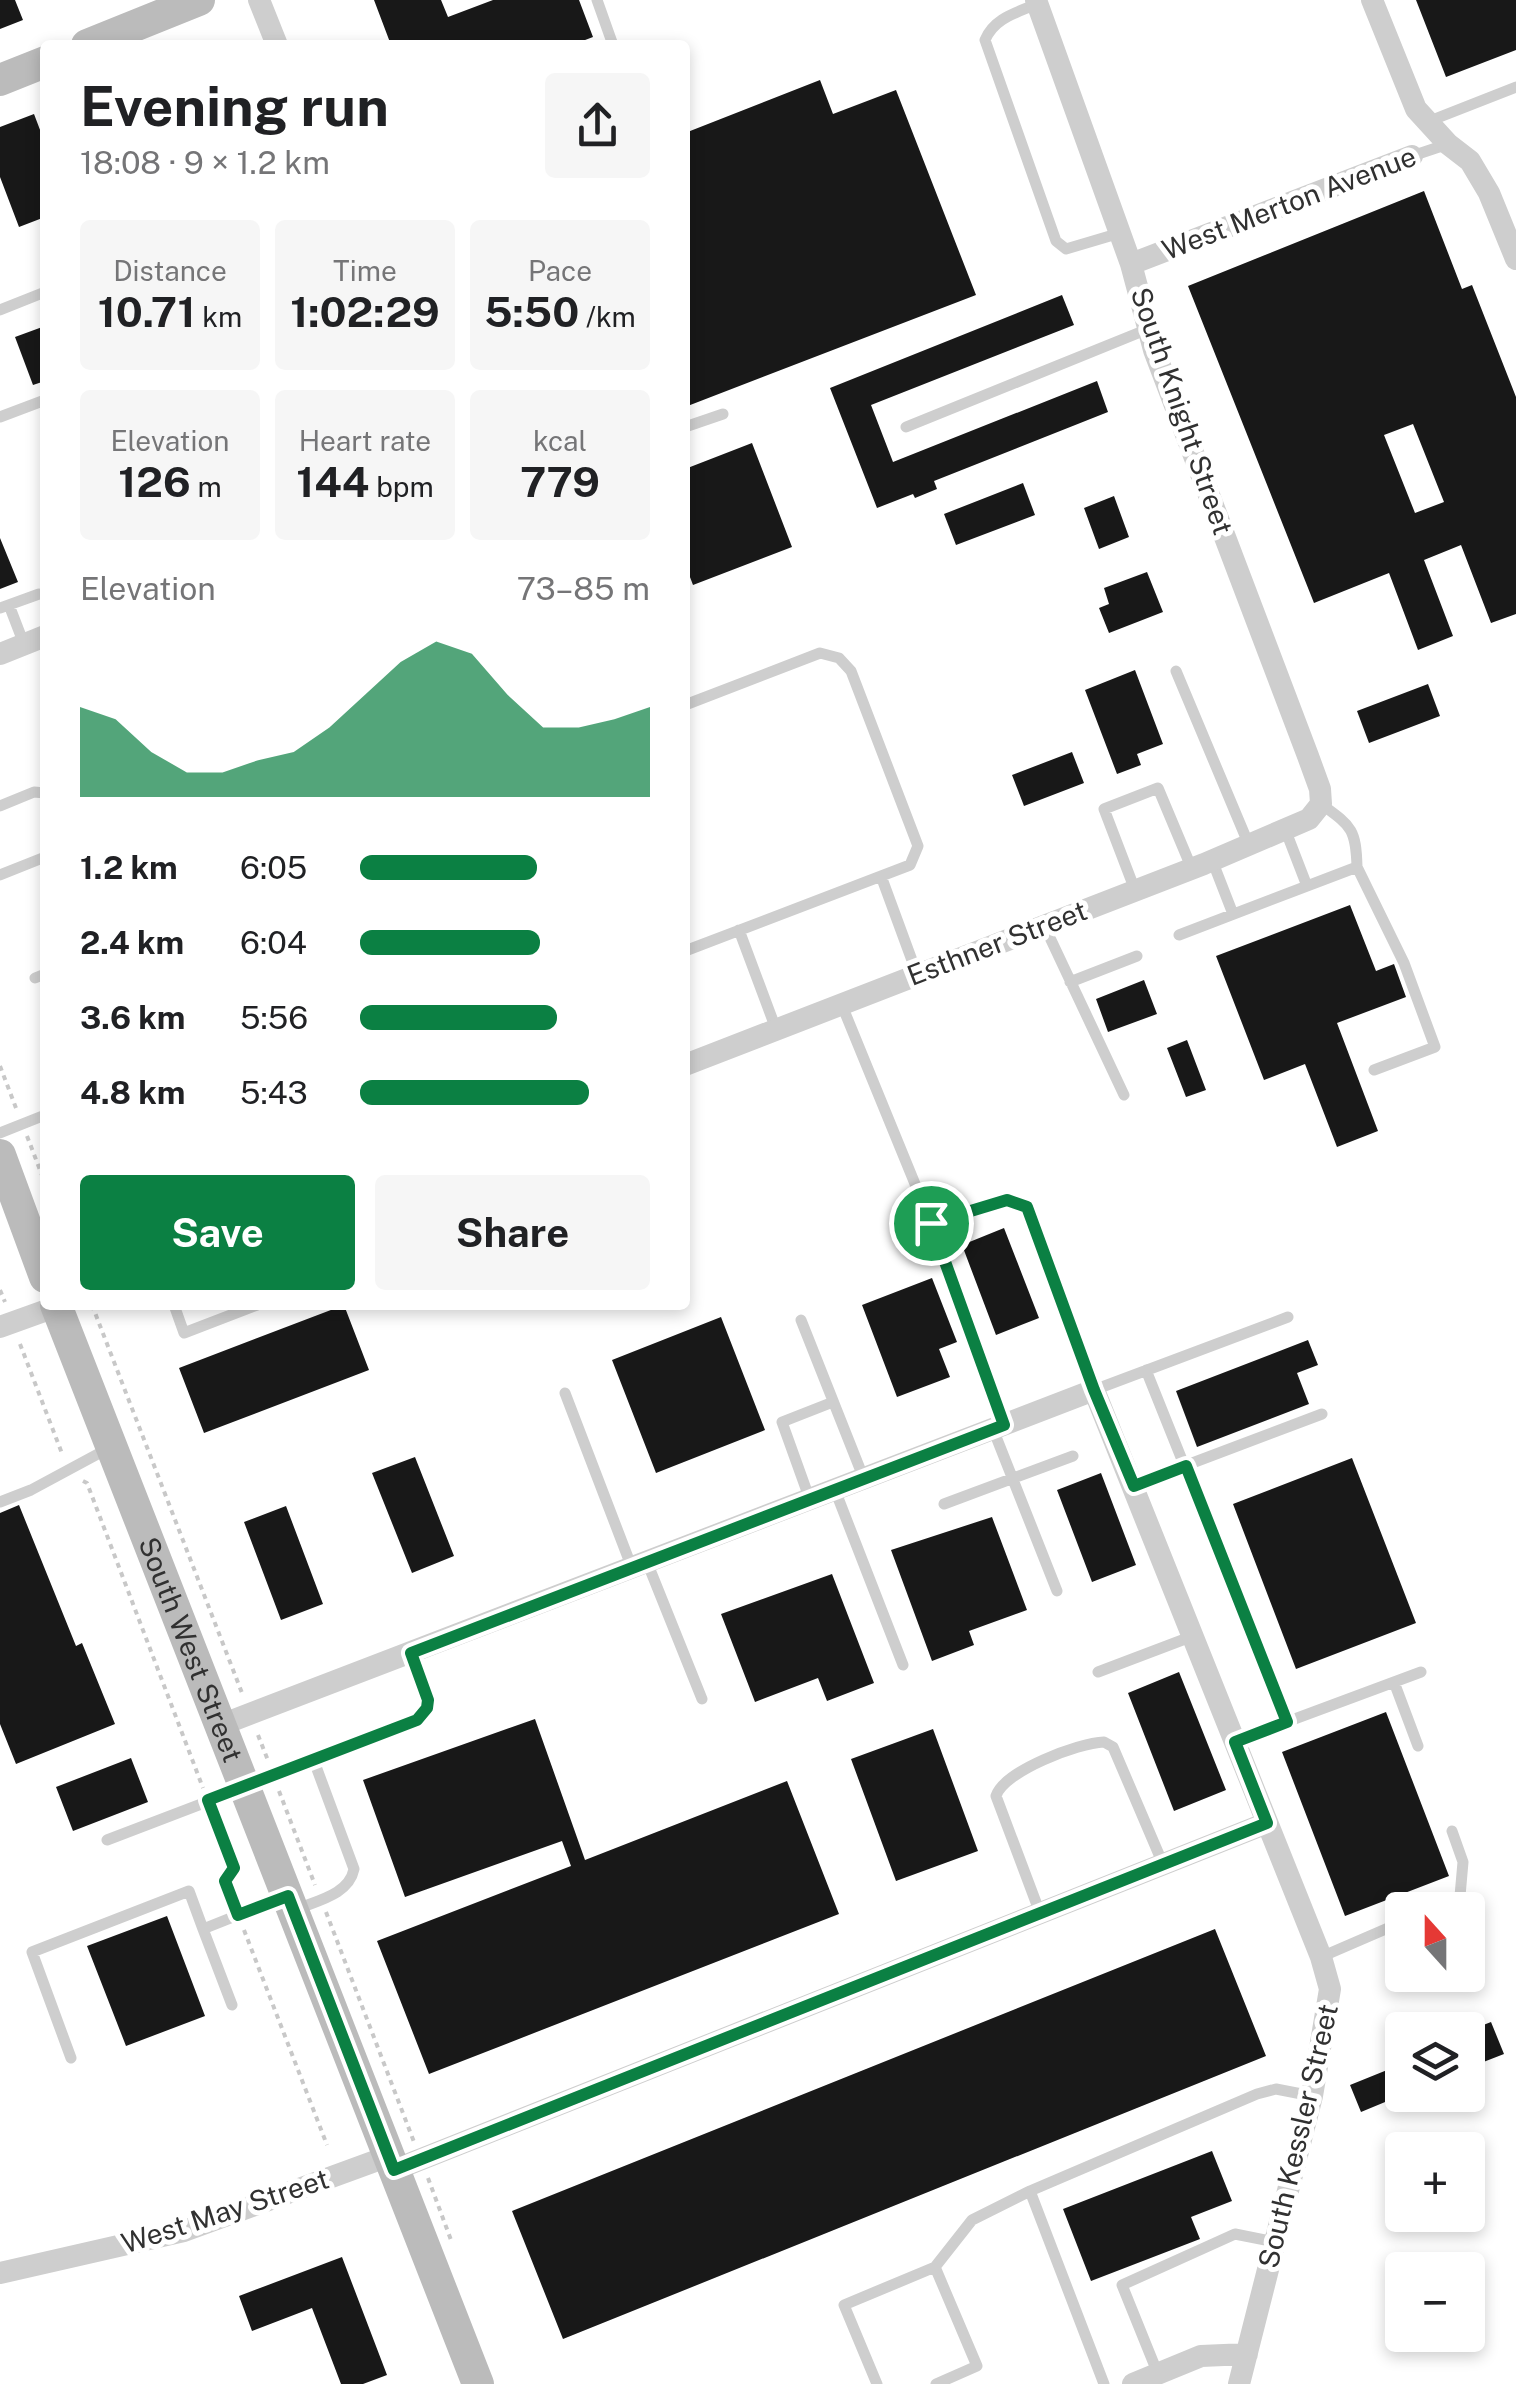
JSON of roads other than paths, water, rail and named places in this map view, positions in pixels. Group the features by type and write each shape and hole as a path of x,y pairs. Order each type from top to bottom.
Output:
{"main road":[{"path":"99,40 199,0"},
{"path":"0,80 40,64"},
{"name":"South West Street","path":"0,1156 40,1261"},
{"name":"South West Street","path":"59,1310 113,1446 236,1720 300,1902 401,2162 478,2384"}],"street":[{"path":"259,0 275,40"},
{"path":"1372,0 1416,110 1470,161 1490,192 1516,260"},
{"name":"South Knight Street","path":"1036,2 1131,264 1148,328 1320,790 1315,812"},
{"name":"West Merton Avenue","path":"1131,264 1412,156"},
{"path":"0,654 34,640"},
{"name":"Esthner Street","path":"690,1063 1202,864 1315,812"},
{"path":"6,1325 40,1306"},
{"path":"236,1720 1094,1390"},
{"name":"South Kessler Street","path":"1094,1390 1330,1989 1312,2096 1239,2384"},
{"name":"West May Street","path":"0,2274 184,2230 401,2162 1267,1823"},
{"path":"1132,2384 1201,2356 1247,2354"}],"lane":[{"path":"597,0 611,40"},
{"path":"1036,2 991,27 986,40 1056,241 1066,249 1120,233"},
{"path":"1427,122 1516,87"},
{"name":"West Merton Avenue","path":"1412,156 1448,144"},
{"path":"0,310 40,294"},
{"path":"906,427 1148,328"},
{"path":"0,417 40,402"},
{"path":"690,425 723,414"},
{"path":"34,640 5,606 39,594"},
{"path":"690,703 820,653 839,658 851,672 918,846 910,865 690,949"},
{"path":"1176,670 1249,844"},
{"path":"1135,890 1104,809 1158,788 1233,914"},
{"path":"0,806 40,793"},
{"path":"1315,812 1349,824 1356,867 1404,963 1435,1047 1374,1070"},
{"path":"1285,829 1307,886"},
{"path":"0,875 40,860"},
{"path":"1179,935 1356,867"},
{"path":"882,876 917,974"},
{"path":"1044,926 1124,1095"},
{"path":"740,930 776,1029"},
{"path":"1070,982 1138,956"},
{"path":"842,1003 931,1223 1012,1478 1057,1591"},
{"path":"0,1133 40,1116"},
{"path":"931,1223 1007,1200 1027,1207 1094,1390 1288,1317"},
{"path":"176,1310 184,1333 245,1310"},
{"path":"801,1320 864,1479"},
{"path":"1146,1370 1287,1722"},
{"path":"565,1393 702,1699"},
{"path":"810,1500 782,1422 834,1402"},
{"path":"1134,1486 1322,1414"},
{"path":"0,1502 31,1490 113,1446"},
{"path":"944,1504 1072,1456"},
{"path":"835,1490 903,1665"},
{"path":"1098,1672 1193,1636"},
{"path":"107,1840 422,1716 428,1700 411,1653"},
{"path":"1235,1742 1421,1672"},
{"path":"1394,1682 1418,1746"},
{"path":"1040,1913 996,1796 999,1786 1009,1777 1075,1748 1104,1742 1113,1747 1163,1864"},
{"path":"203,1929 238,1915 300,1902 349,1884 354,1869 314,1761"},
{"path":"1452,1830 1464,1862 1460,1892"},
{"path":"71,2058 32,1952 189,1891 232,2005"},
{"path":"1320,1956 1385,1929"},
{"path":"877,2384 844,2305 935,2267 972,2220 1030,2191 1257,2094 1276,2089 1312,2096"},
{"path":"1030,2191 1104,2384"},
{"path":"1158,2374 1122,2285 1235,2234 1275,2242"},
{"path":"935,2267 977,2366 936,2384"}]}
